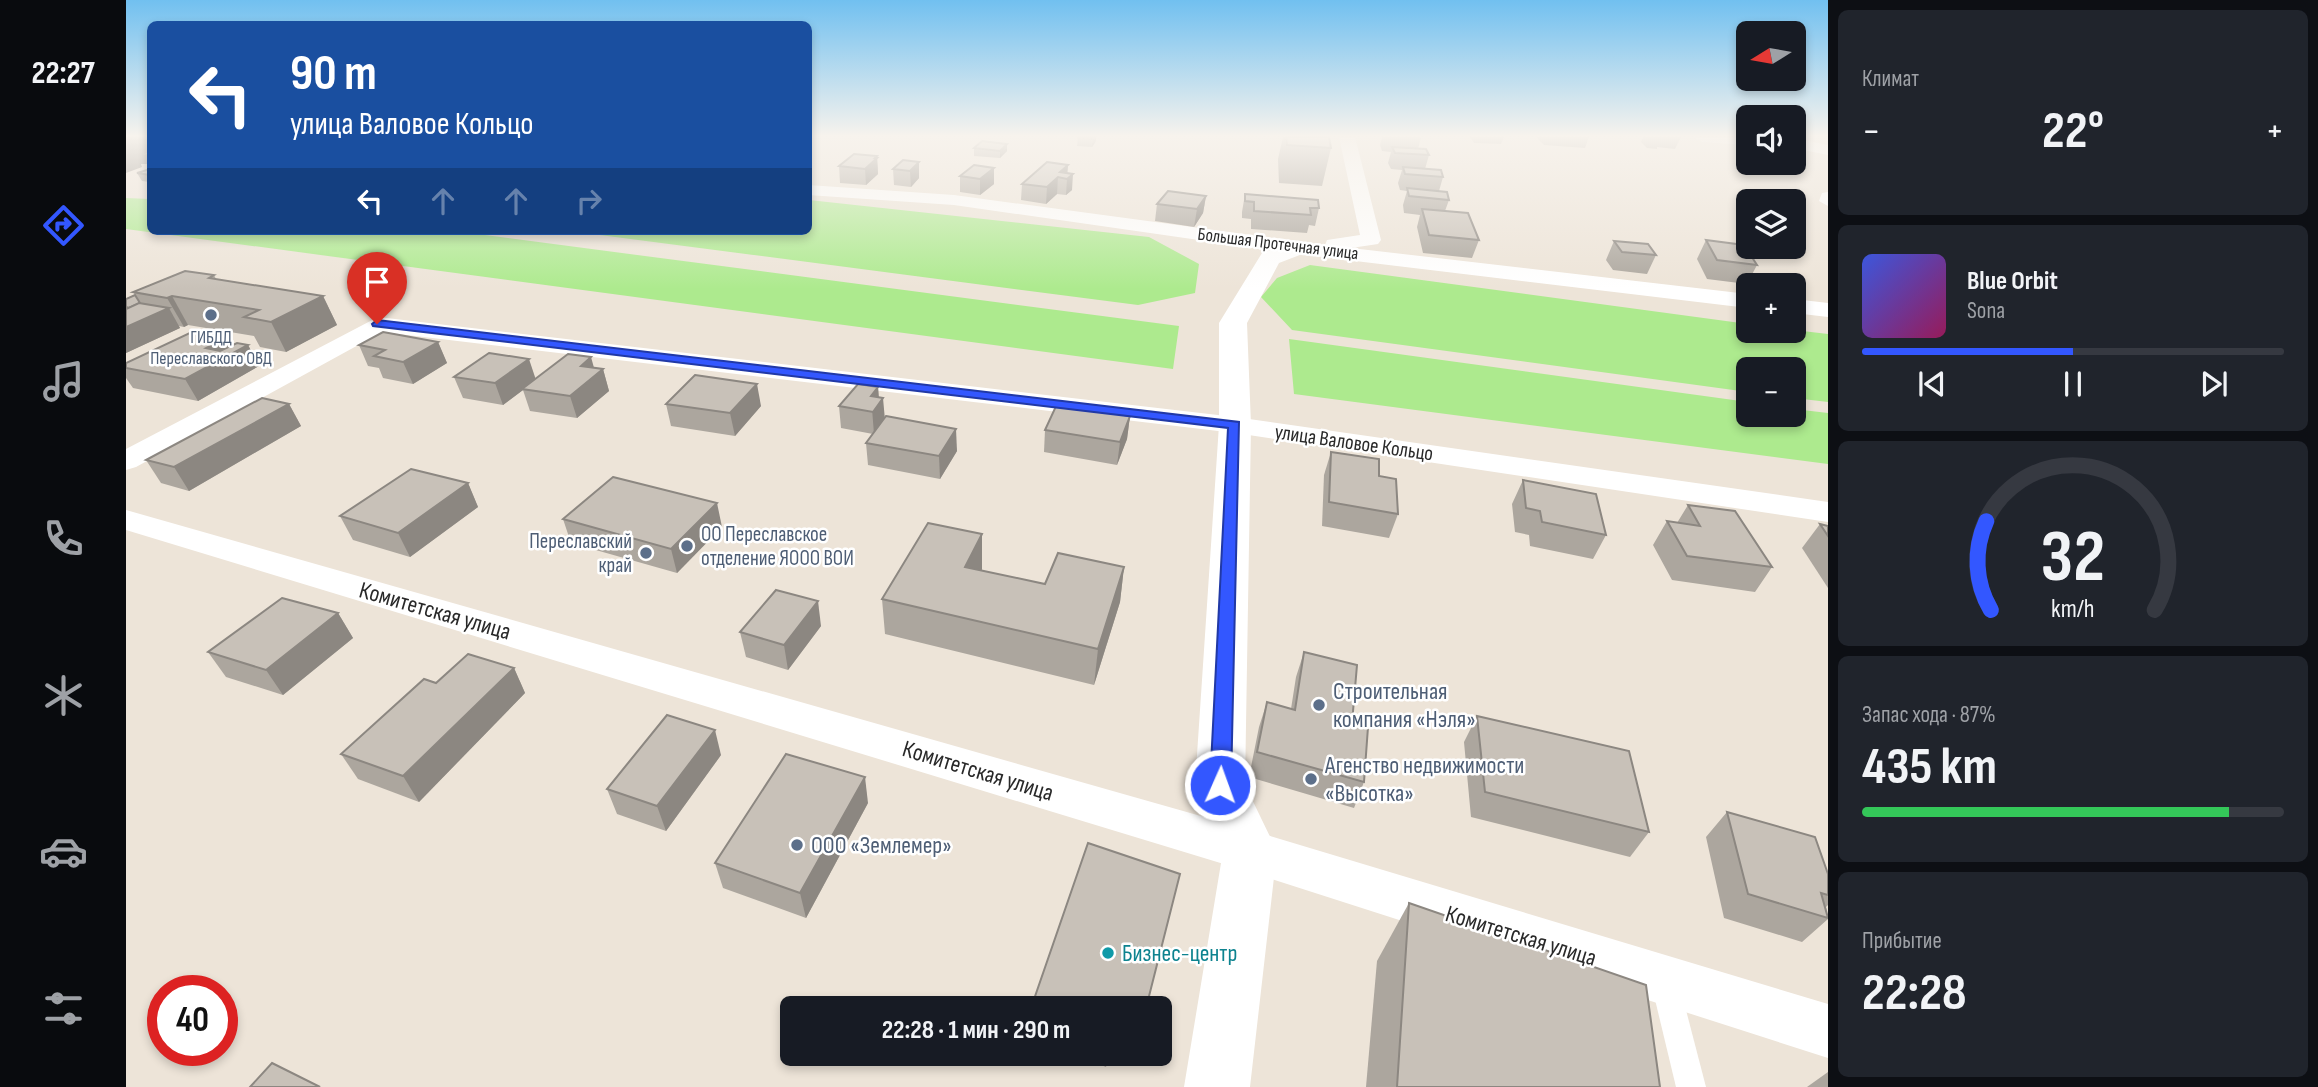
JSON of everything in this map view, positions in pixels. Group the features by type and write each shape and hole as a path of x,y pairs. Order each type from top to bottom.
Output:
{"street":[{"path":"1217,1087 1250,851 1220,785 1235,425 1233,323 1270,258 1297,247 1371,240 1359,188"},
{"name":"Большая Протечная улица","path":"812,190 954,200 1297,247 1736,300"},
{"path":"1806,307 1828,310"},
{"name":"улица Валовое Кольцо","path":"126,461 377,324 1235,425 1828,512"},
{"name":"Комитетская улица","path":"126,520 1250,851 1828,1031"}],"lane":[{"path":"1665,980 1691,1087"}],"green space":[{"path":"126,198 147,199 147,232 126,229"},
{"path":"812,200 1149,237 1199,264 1195,293 1138,305 600,235 812,235"},
{"path":"171,235 485,235 1179,326 1173,369"},
{"path":"1310,265 1736,322 1736,343 1806,343 1806,331 1828,334 1828,402 1806,399 1806,357 1736,357 1736,390 1292,330 1261,297 1277,278"},
{"path":"1289,339 1736,400 1736,427 1806,427 1806,410 1828,413 1828,464 1294,394"}],"building":[{"path":"1407,188 1447,192 1449,200 1409,196"},
{"path":"1168,191 1206,196 1197,209 1157,204"},
{"path":"1245,194 1318,200 1319,208 1310,208 1311,215 1254,211 1254,202 1245,201"},
{"path":"1422,209 1468,213 1479,240 1429,235"},
{"path":"1706,240 1736,244 1736,259 1753,259 1757,265 1717,260"},
{"path":"1614,241 1648,244 1656,255 1622,252"},
{"path":"185,271 214,275 209,278 323,296 271,322 244,317 259,310 133,292"},
{"path":"135,295 140,303 126,307 126,299"},
{"path":"139,303 169,308 126,327 126,309"},
{"path":"194,331 228,337 206,348 220,351 237,343 248,345 185,379 126,368 126,363"},
{"path":"383,332 438,342 403,362 374,356 385,350 359,345"},
{"path":"489,353 529,359 495,383 454,377"},
{"path":"568,354 591,357 581,366 603,369 570,396 522,389"},
{"path":"695,375 757,384 730,413 666,404"},
{"path":"858,384 878,387 871,396 883,398 873,412 839,406"},
{"path":"262,398 289,404 174,467 146,460"},
{"path":"1057,404 1130,416 1120,442 1045,430"},
{"path":"886,416 956,429 939,456 866,443"},
{"path":"1331,452 1379,459 1379,476 1396,479 1398,514 1329,502"},
{"path":"411,469 468,483 398,533 340,516"},
{"path":"613,477 717,503 671,549 563,519"},
{"path":"1523,480 1596,494 1606,535 1542,522 1540,511 1526,508"},
{"path":"1688,505 1735,511 1772,567 1687,556 1667,521 1700,526"},
{"path":"928,523 982,534 965,567 1045,584 1058,553 1124,567 1098,649 882,599"},
{"path":"1820,524 1828,526 1828,536"},
{"path":"776,590 818,601 784,645 740,632"},
{"path":"282,598 338,613 266,670 208,652"},
{"path":"1304,652 1357,665 1352,723 1368,727 1364,782 1257,752 1267,702 1295,710"},
{"path":"468,654 514,668 403,776 341,754 424,679 436,683"},
{"path":"667,715 715,730 657,806 607,789"},
{"path":"1477,716 1629,751 1649,832 1485,792"},
{"name":"ООО «Землемер»","path":"786,754 865,777 800,893 715,863"},
{"path":"1727,812 1815,837 1828,874 1828,895 1821,893 1828,918 1748,894"},
{"name":"Бизнес-центр","path":"1088,843 1180,874 1149,996 1035,996"},
{"path":"1409,903 1646,985 1660,1087 1397,1087"},
{"path":"272,1063 320,1087 250,1087"}],"place":[{"name":"ГИБДД Переславского ОВД","path":"211,315"},
{"name":"ОО Переславское отделение ЯООО ВОИ","path":"687,546"},
{"name":"Переславский край","path":"646,553"},
{"name":"Строительная компания «Нэля»","path":"1319,705"},
{"name":"Агенство недвижимости «Высотка»","path":"1311,779"},
{"name":"ООО «Землемер»","path":"797,845"},
{"name":"Бизнес-центр","path":"1108,953"}],"route":[{"path":"377,324 1235,425 1220,785"}]}
